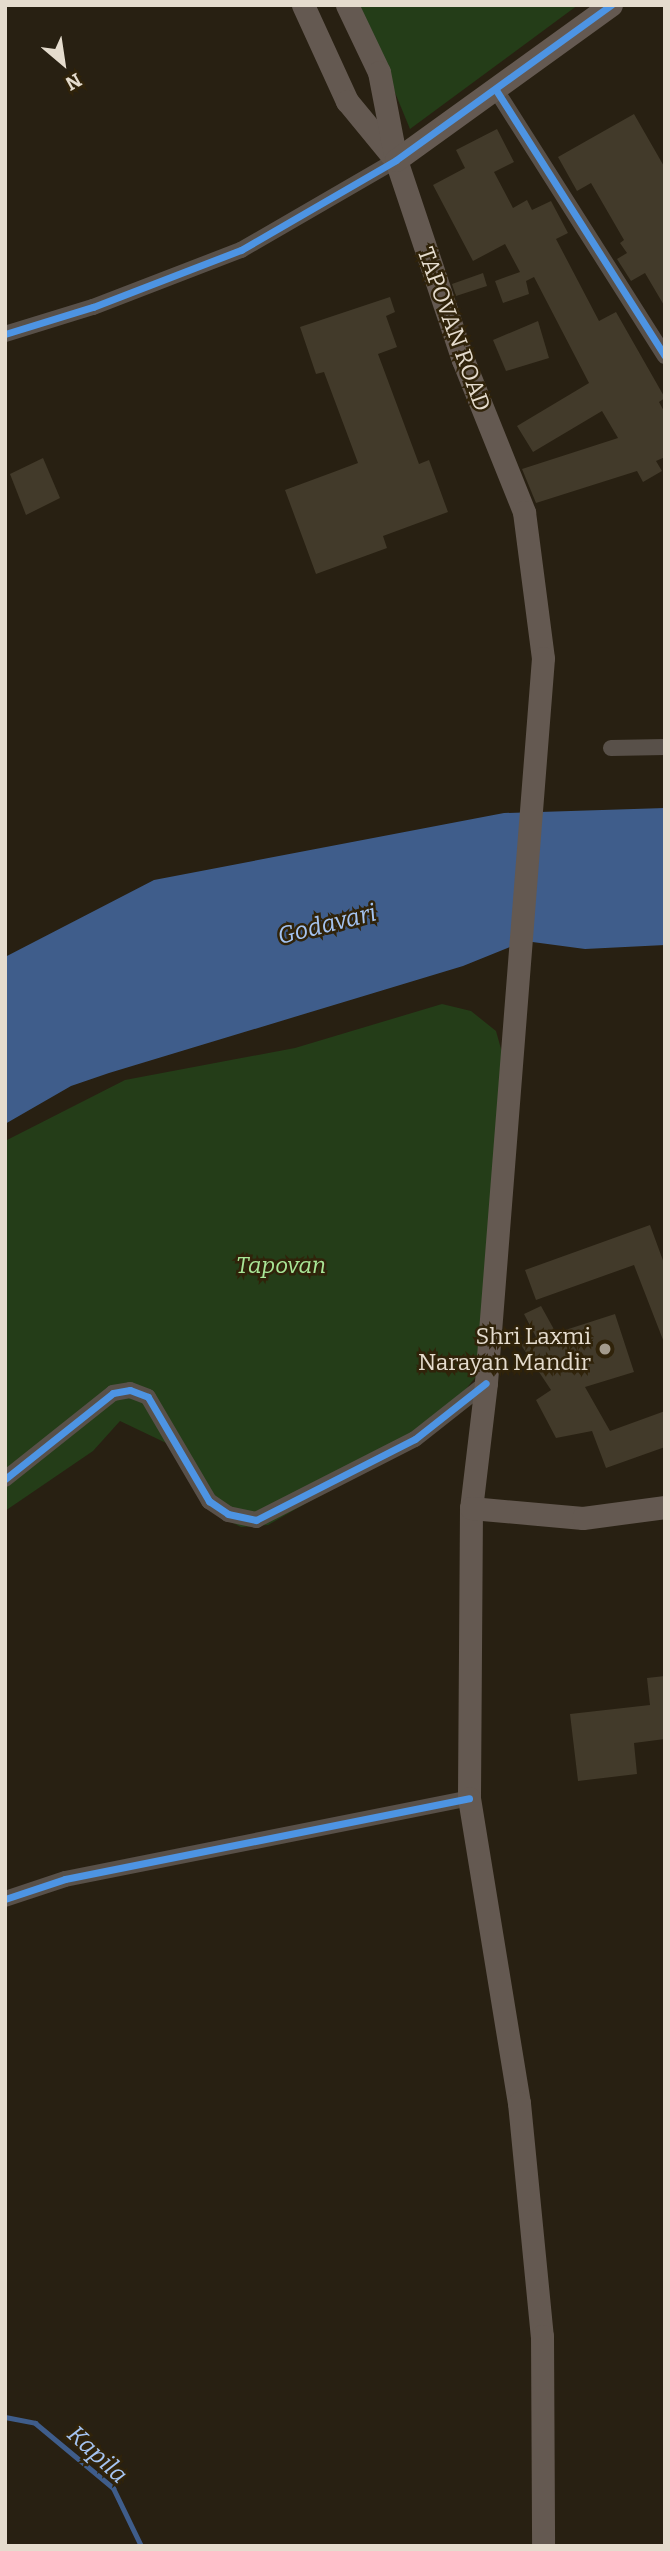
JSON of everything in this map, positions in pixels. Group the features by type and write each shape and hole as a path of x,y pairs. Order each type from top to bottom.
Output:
{"main road":[{"path":"303,5 347,101 396,160 611,5"},
{"name":"TAPOVAN ROAD","path":"347,5 379,72 396,160 463,360 524,512 543,658 486,1383 471,1508 469,1798 524,2158 542,2336 543,2546"},
{"path":"471,1508 583,1518 665,1507"}],"street":[{"path":"496,90 665,356"},
{"path":"5,334 93,307 242,250 396,160"},
{"path":"611,748 665,747"},
{"path":"5,1479 113,1393 130,1390 148,1397 209,1501 228,1514 256,1520 415,1439 486,1383"},
{"path":"5,1899 65,1879 469,1798"}],"green space":[{"path":"359,5 578,5 410,129"},
{"name":"Tapovan","path":"442,1004 471,1011 496,1031 505,1063 484,1367 456,1401 324,1493 268,1525 241,1527 225,1519 185,1452 120,1421 93,1451 5,1511 5,1141 125,1080 295,1048"}],"water":[{"name":"Godavari","path":"665,808 665,945 585,949 525,941 463,966 71,1086 5,1124 5,957 154,880 504,813"}],"building":[{"path":"634,114 665,168 665,307 645,273 631,281 617,259 627,253 620,243 624,240 591,183 577,191 558,157"},
{"path":"497,129 514,162 494,172 513,208 527,200 532,210 551,201 568,233 556,239 599,321 616,312 665,398 659,402 665,413 665,457 656,461 662,471 643,482 637,471 536,503 522,469 618,438 602,411 533,452 517,426 589,383 534,277 526,281 529,294 503,303 495,281 520,272 505,244 473,261 433,185 465,168 456,150"},
{"path":"483,273 487,286 456,296 452,284"},
{"path":"390,297 395,312 386,316 397,347 378,354 419,464 429,460 448,512 383,536 387,548 316,574 285,490 358,463 324,372 316,374 300,327"},
{"path":"538,321 549,358 506,371 493,340"},
{"path":"43,458 60,498 26,515 10,474"},
{"path":"650,1225 665,1266 665,1345 634,1265 536,1300 525,1270"},
{"path":"541,1306 556,1333 615,1314 634,1372 585,1387 610,1431 665,1411 665,1447 606,1468 592,1431 556,1438 536,1400 551,1390 521,1345 536,1337 524,1314"},
{"path":"665,1676 665,1739 634,1743 637,1774 578,1781 570,1714 650,1705 647,1678"}],"waterway":[{"name":"Kapila","path":"5,2417 35,2423 113,2488 141,2546"}],"cycle path":[{"path":"5,334 93,307 241,250 396,160 611,5"},
{"path":"496,90 665,356"},
{"path":"5,1479 113,1393 130,1390 148,1397 209,1501 228,1514 256,1520 415,1439 486,1383"},
{"path":"5,1899 65,1879 469,1798"}],"place":[{"name":"Shri Laxmi Narayan Mandir","path":"605,1349"}]}
